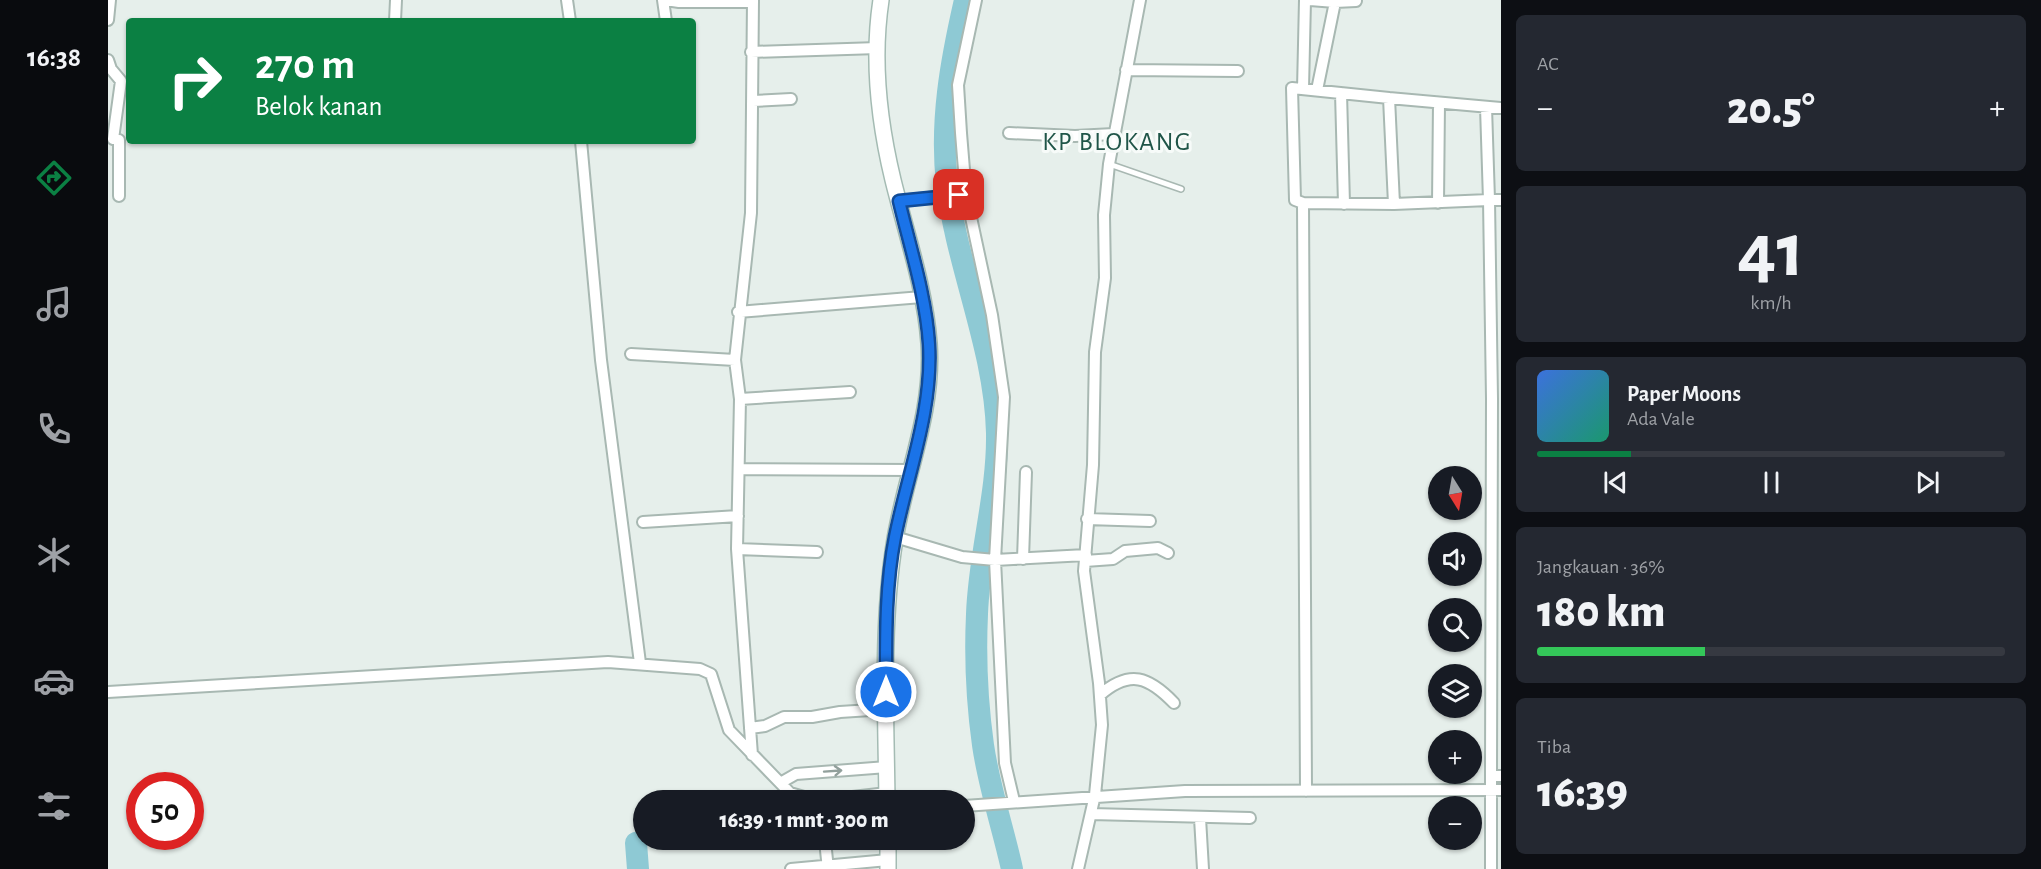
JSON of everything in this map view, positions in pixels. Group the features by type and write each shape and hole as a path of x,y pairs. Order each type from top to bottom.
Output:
{"main road":[{"path":"882,0 878,48 882,122 922,297 929,344 926,406 895,537 888,596 887,790"}],"street":[{"path":"108,20 110,0"},
{"path":"395,18 396,0"},
{"path":"567,0 570,18"},
{"path":"666,18 664,0 679,2 753,1 751,213 738,312 735,360 740,399 737,549 752,755"},
{"path":"976,0 958,84 962,195 992,315 1005,397 993,560 1005,763 1012,801"},
{"path":"1078,869 1095,795 1102,725 1100,695 1087,610 1085,558 1093,465 1095,352 1105,278 1104,215 1114,134 1140,0"},
{"path":"1303,89 1305,0"},
{"path":"1310,0 1356,1"},
{"path":"1317,90 1335,2"},
{"path":"751,52 878,48"},
{"path":"108,60 111,69 122,81 113,171 119,196"},
{"path":"1126,70 1238,71"},
{"path":"1501,108 1292,88 1295,200 1303,203 1344,204 1501,200"},
{"path":"1341,93 1344,204"},
{"path":"1389,98 1394,204"},
{"path":"753,101 791,99"},
{"path":"1438,202 1439,103"},
{"path":"1486,107 1496,776 1496,853 1491,869"},
{"path":"1009,133 1075,136 1114,134"},
{"path":"581,144 601,360 637,663"},
{"path":"899,201 962,195"},
{"path":"1303,203 1306,791"},
{"path":"738,312 922,297"},
{"path":"631,354 735,360"},
{"path":"740,399 850,392"},
{"path":"739,469 912,470"},
{"path":"1023,559 1026,472"},
{"path":"643,522 738,516"},
{"path":"1087,519 1150,521"},
{"path":"895,537 962,557 993,560 1113,559 1125,551 1158,548 1168,553"},
{"path":"737,549 817,552"},
{"path":"108,692 608,662 700,669 711,674 729,730 789,790"},
{"path":"1100,695 1113,683 1137,678 1155,684 1174,703"},
{"path":"750,728 765,726 784,717 812,717 840,712 886,709"},
{"path":"782,782 796,774 887,767"},
{"path":"975,804 1185,791 1496,790"},
{"path":"1091,814 1250,818"},
{"path":"1200,818 1203,869"},
{"path":"826,850 828,867"},
{"path":"791,869 888,864"}],"lane":[{"path":"1109,164 1181,189"}],"waterway":[{"path":"965,0 948,91 945,161 952,215 983,339 995,401 997,456 978,591 977,679 986,761 1012,869"},
{"path":"637,850 638,869"}],"district":[{"name":"KP BLOKANG","path":"1117,142"}],"route":[{"path":"886,692 888,596 895,537 926,406 929,344 922,297 899,201 959,195"}]}
